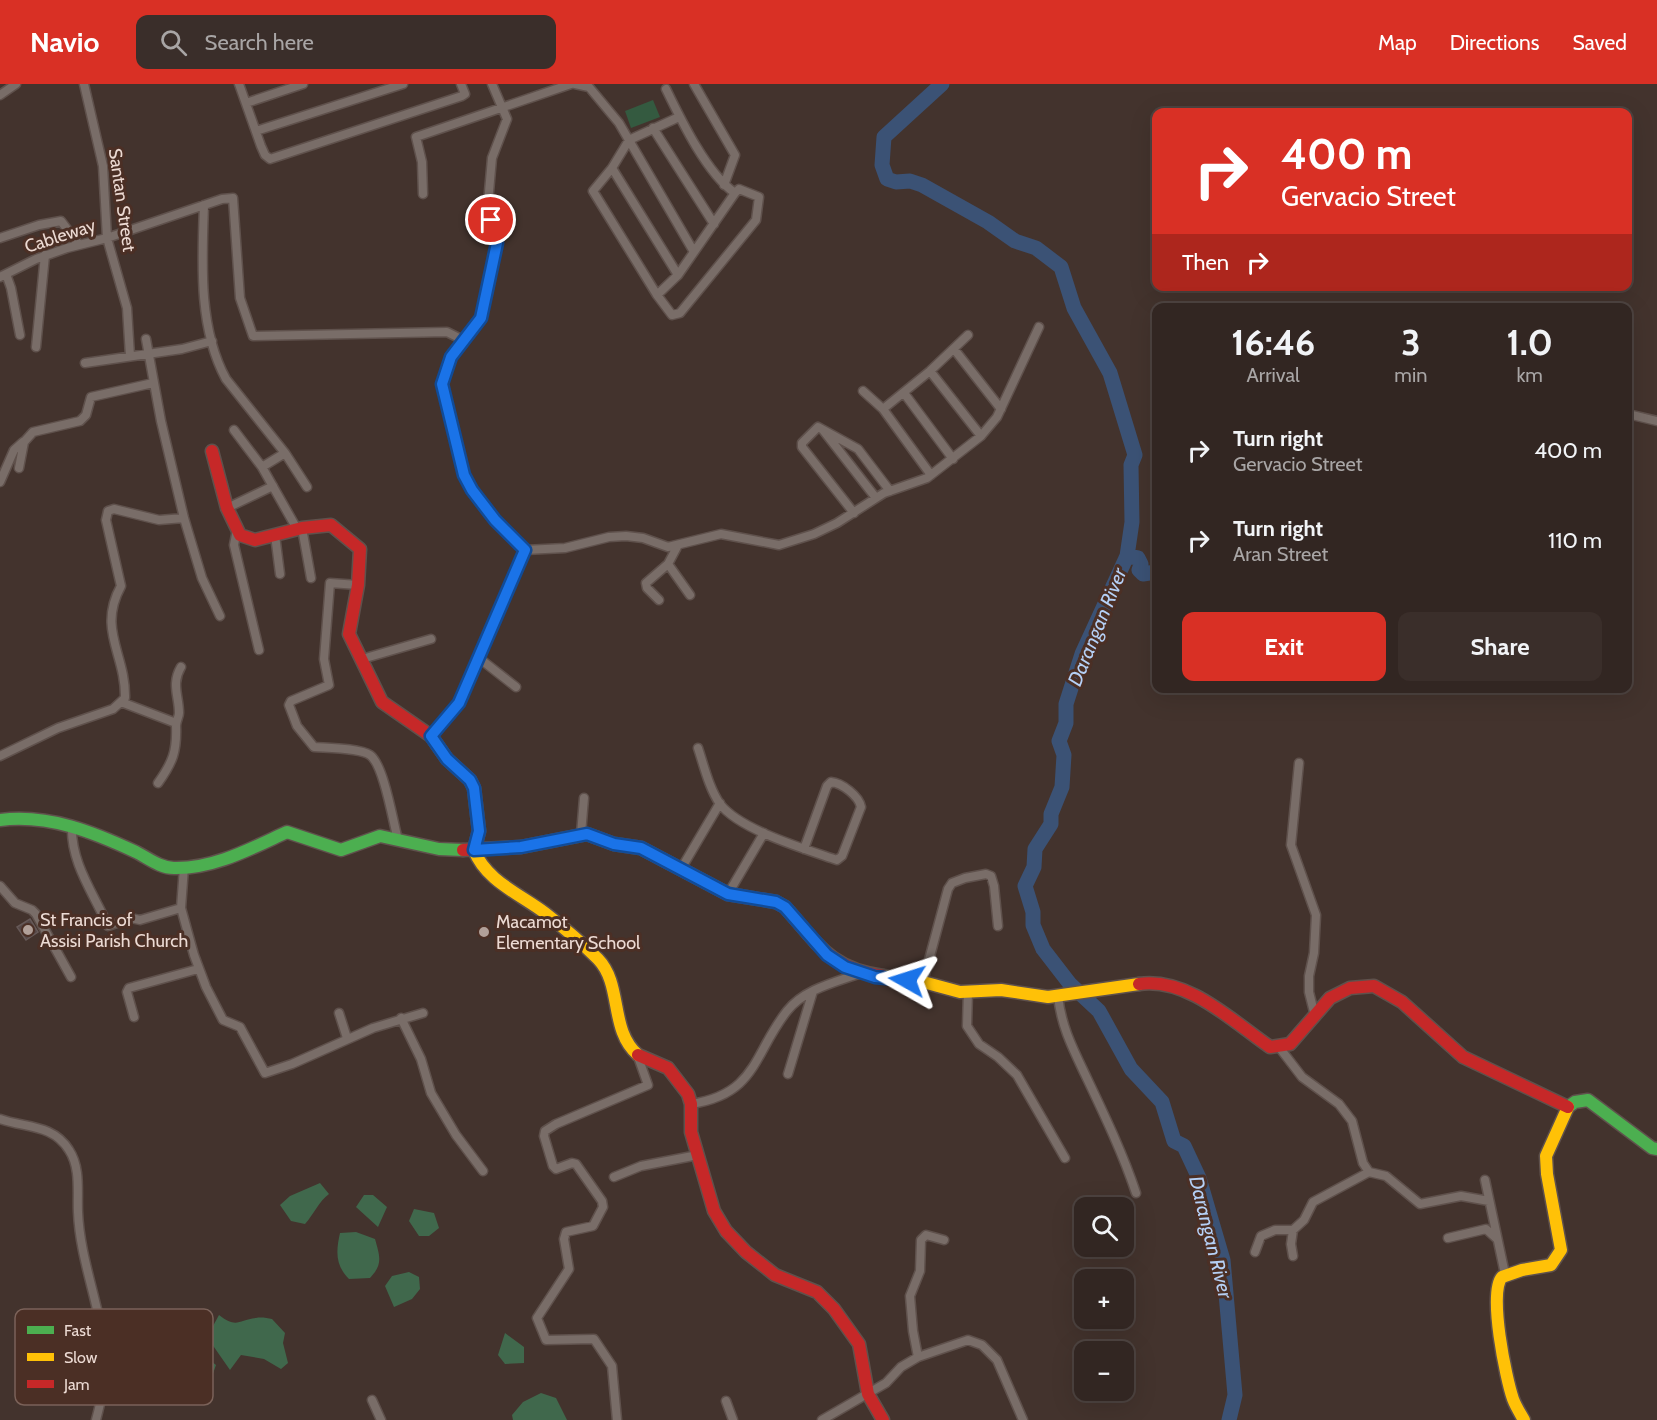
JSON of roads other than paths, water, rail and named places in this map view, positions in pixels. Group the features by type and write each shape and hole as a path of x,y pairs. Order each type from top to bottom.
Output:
{"street":[{"path":"0,95 16,84"},
{"name":"Santan Street","path":"84,84 103,166 107,238 127,308 130,356"},
{"path":"239,84 265,155 270,159 462,96 465,94 461,84"},
{"path":"246,103 303,84"},
{"path":"256,131 403,84"},
{"path":"492,84 507,119 492,158 488,203 497,243 491,280 481,318 451,357 442,384 464,475 472,490 495,520 525,550 565,548 609,537 626,536 676,547 721,534 779,545 814,534 854,513 890,490 931,475 981,436 1001,409 1039,327"},
{"path":"423,194 422,162 416,137 573,84 589,87 612,113 694,252"},
{"path":"694,84 735,155 724,185"},
{"path":"666,89 679,117 724,185 735,193"},
{"path":"657,295 678,275 739,189 759,197 756,220 680,313 672,315 657,295 592,191 612,168 629,140 679,117"},
{"path":"653,128 714,224"},
{"path":"612,168 678,275"},
{"name":"Cableway","path":"3,275 45,255 107,238 222,199 233,198 240,298 253,336 447,332 463,340"},
{"path":"204,205 204,289 212,341 219,367 285,453 307,487"},
{"path":"0,238 39,225 61,221 79,245"},
{"path":"36,347 45,255"},
{"path":"3,275 11,288 20,335"},
{"path":"883,409 930,371 968,335"},
{"path":"146,339 153,383 184,518 202,578 220,616"},
{"path":"85,363 182,349 212,341"},
{"path":"954,349 1001,409"},
{"path":"930,371 981,436"},
{"path":"0,482 14,450 33,432 80,421 86,415 91,397 153,383"},
{"path":"863,391 883,409 931,475"},
{"path":"904,393 953,459"},
{"path":"1632,415 1657,421"},
{"path":"854,513 802,447 802,443 818,428 822,428 858,450 890,490"},
{"path":"822,428 876,498"},
{"path":"234,430 262,467 299,529 310,578"},
{"path":"19,468 24,442"},
{"path":"212,451 227,508 240,535 255,540 299,529 331,525 360,549 358,585 349,634 382,702 431,736 447,759 470,780 474,788 479,831 474,850 487,873 546,914 573,935 599,960 609,975 625,1041 637,1054 668,1068 683,1087 691,1104 691,1132 714,1211 726,1232 746,1252 775,1275 817,1292 848,1327 859,1344 868,1394 883,1420"},
{"path":"262,467 285,453"},
{"path":"227,508 273,486"},
{"path":"0,756 58,728 113,709 125,698 126,682 109,621 114,599 121,586 106,515 108,511 114,509 159,520 184,518"},
{"path":"237,529 234,545 259,650"},
{"path":"275,535 280,574"},
{"path":"659,600 647,588 646,583 668,564 676,547"},
{"path":"431,736 459,703 525,550"},
{"path":"668,564 690,595"},
{"path":"358,585 330,583 324,659 329,685 291,701 289,705 297,726 314,747 362,752 374,760 381,774 398,840"},
{"path":"362,659 431,639"},
{"path":"479,658 516,687"},
{"path":"158,783 174,755 178,741 176,723 180,714 175,687 181,667"},
{"path":"121,702 176,723"},
{"path":"698,748 720,803 737,819 804,849 837,860 842,856 861,803 837,783 831,782 827,786 804,849"},
{"path":"1299,763 1291,845 1316,915 1314,953 1309,976 1309,992 1315,1016"},
{"path":"581,834 584,798"},
{"path":"681,869 720,803"},
{"path":"0,820 16,816 72,825 171,868 206,864 260,845 287,832 341,850 380,836 439,849 474,850 521,847 581,834 614,844 641,848 728,894 776,902 785,907 827,955 845,967 861,973 923,982 960,992 1002,990 1061,996 1120,985 1154,982 1185,991 1203,1000 1270,1047 1280,1047 1290,1044 1330,998 1350,988 1374,986 1402,1002 1463,1057 1568,1107"},
{"path":"72,825 71,838 76,859 108,926 131,918 140,920 181,908"},
{"path":"728,894 764,833"},
{"path":"184,867 181,908 198,969 223,1020 240,1027 265,1073 291,1064 347,1038 401,1018 423,1013"},
{"path":"923,982 948,889 952,883 986,874 991,876 998,926"},
{"path":"0,886 15,903 36,914 71,977"},
{"path":"134,1017 127,992 129,988 198,969"},
{"path":"691,1104 703,1102 730,1091 746,1079 788,1010 813,991 861,973"},
{"path":"788,1074 813,991"},
{"path":"968,991 967,1026 980,1044 1017,1075 1065,1158"},
{"path":"1061,996 1061,1021 1071,1049 1117,1142 1136,1193"},
{"path":"339,1013 347,1038"},
{"path":"401,1018 421,1059 431,1093 456,1135 483,1171"},
{"path":"1280,1047 1302,1077 1339,1104 1352,1121 1363,1163 1369,1172"},
{"path":"617,1420 612,1366 594,1339 546,1340 537,1318 569,1269 564,1239 566,1232 593,1226 603,1208 602,1201 576,1164 572,1163 556,1169 544,1136 546,1131 556,1125 648,1085 637,1054"},
{"path":"1524,1420 1513,1399 1495,1296 1498,1280 1505,1275 1551,1265 1561,1250 1547,1174 1546,1156 1568,1107 1575,1102 1588,1100 1652,1148 1657,1149"},
{"path":"0,1119 47,1131 69,1150 78,1179 78,1214 95,1309"},
{"path":"614,1177 641,1166 698,1155"},
{"path":"1293,1256 1290,1244 1293,1230 1304,1220 1313,1202 1369,1172 1386,1176 1420,1204 1461,1196 1489,1201"},
{"path":"1485,1180 1505,1275"},
{"path":"1448,1238 1486,1229 1497,1238"},
{"path":"1255,1252 1261,1236 1275,1230 1293,1230"},
{"path":"918,1357 910,1296 920,1270 921,1240 926,1235 944,1240"},
{"path":"822,1420 886,1383 901,1367 918,1357 968,1340 982,1345 997,1360 1023,1420"},
{"path":"372,1400 381,1420"},
{"path":"726,1401 733,1420"},
{"path":"96,1420 100,1405"}],"waterway":[{"name":"Darangan River","path":"942,84 884,137 882,165 887,179 896,182 910,181 922,185 988,222 1015,241 1036,248 1061,267 1074,308 1110,373 1135,455 1131,465 1132,522 1127,556 1138,558 1141,564 1139,570 1143,574 1152,573"},
{"name":"Darangan River","path":"1127,556 1082,654 1066,704 1066,723 1059,741 1064,755 1062,787 1051,814 1051,824 1035,849 1034,867 1025,886 1033,912 1033,925 1043,949 1070,984 1099,1011 1131,1069 1162,1102 1174,1141 1184,1146 1199,1178 1223,1260 1235,1395 1229,1420"}],"place":[{"name":"St Francis of Assisi Parish Church","path":"28,930"},
{"name":"Macamot Elementary School","path":"484,932"}]}
